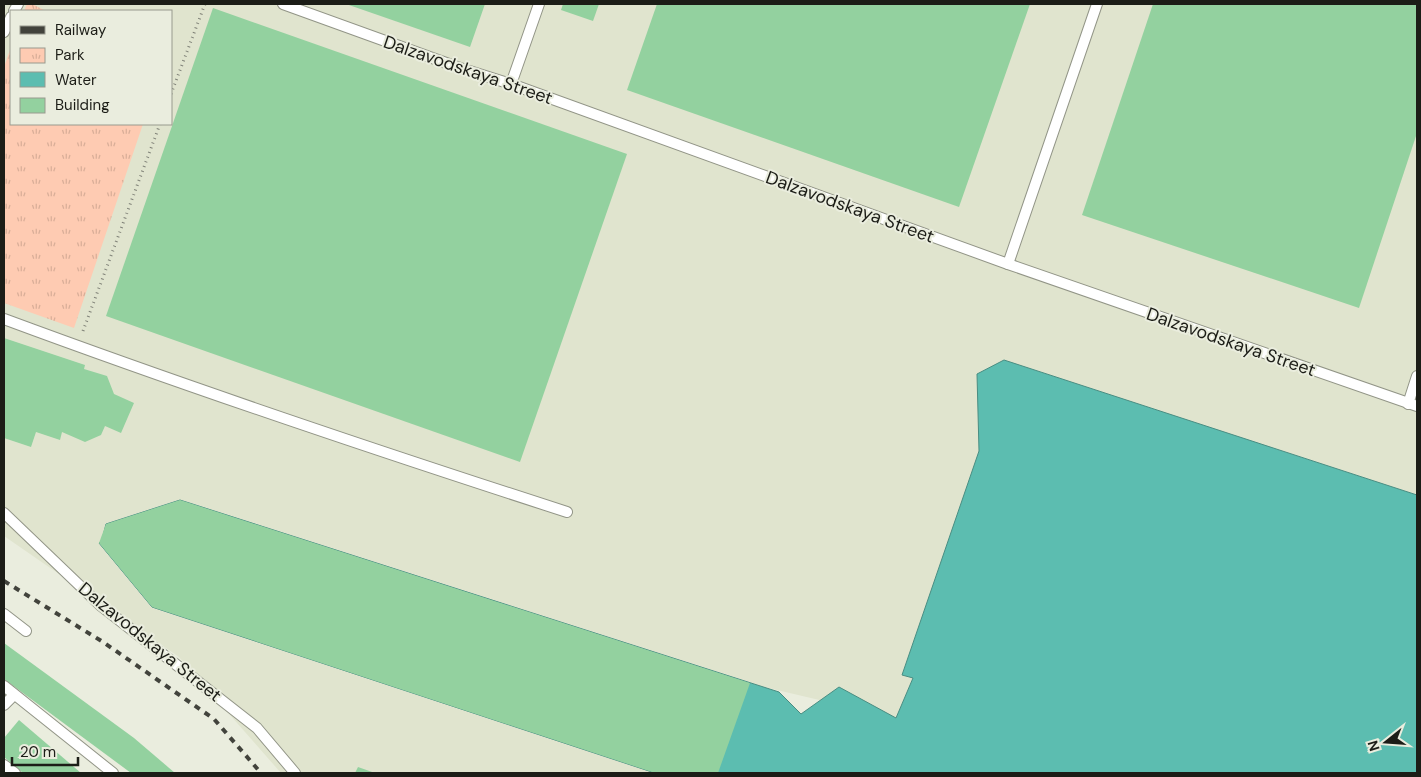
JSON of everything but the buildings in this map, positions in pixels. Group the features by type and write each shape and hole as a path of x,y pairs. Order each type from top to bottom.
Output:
{"lane":[{"name":"Dalzavodskaya Street","path":"283,4 460,68 511,84 1008,264 1412,405"},
{"path":"511,84 539,4"},
{"path":"1008,264 1097,4"},
{"path":"4,32 10,19"},
{"path":"4,319 385,453 567,512"},
{"path":"1412,405 1417,376"},
{"name":"Dalzavodskaya Street","path":"4,513 100,605 257,728 295,773"},
{"path":"4,614 26,631"},
{"path":"4,686 113,773"},
{"path":"4,705 14,695"},
{"path":"4,765 15,773"}],"path":[{"path":"172,91 205,4"},
{"path":"77,346 160,125"}],"shaded area":[{"path":"4,4 1417,4 1417,495 1004,360 977,374 980,451 902,675 913,677 896,718 751,684 718,773 281,773 179,657 4,536"}],"green space":[{"path":"27,4 32,4 44,10 24,10"},
{"path":"10,50 10,125 143,125 74,328 4,303 4,67"}],"water":[{"path":"1004,360 1417,495 1417,773 655,773 152,607 99,543 102,540 106,524 180,500 779,692 801,714 839,687 896,718 913,678 902,675 979,451 977,374"}],"railway":[{"path":"4,581 103,642 214,719 261,773"}]}
